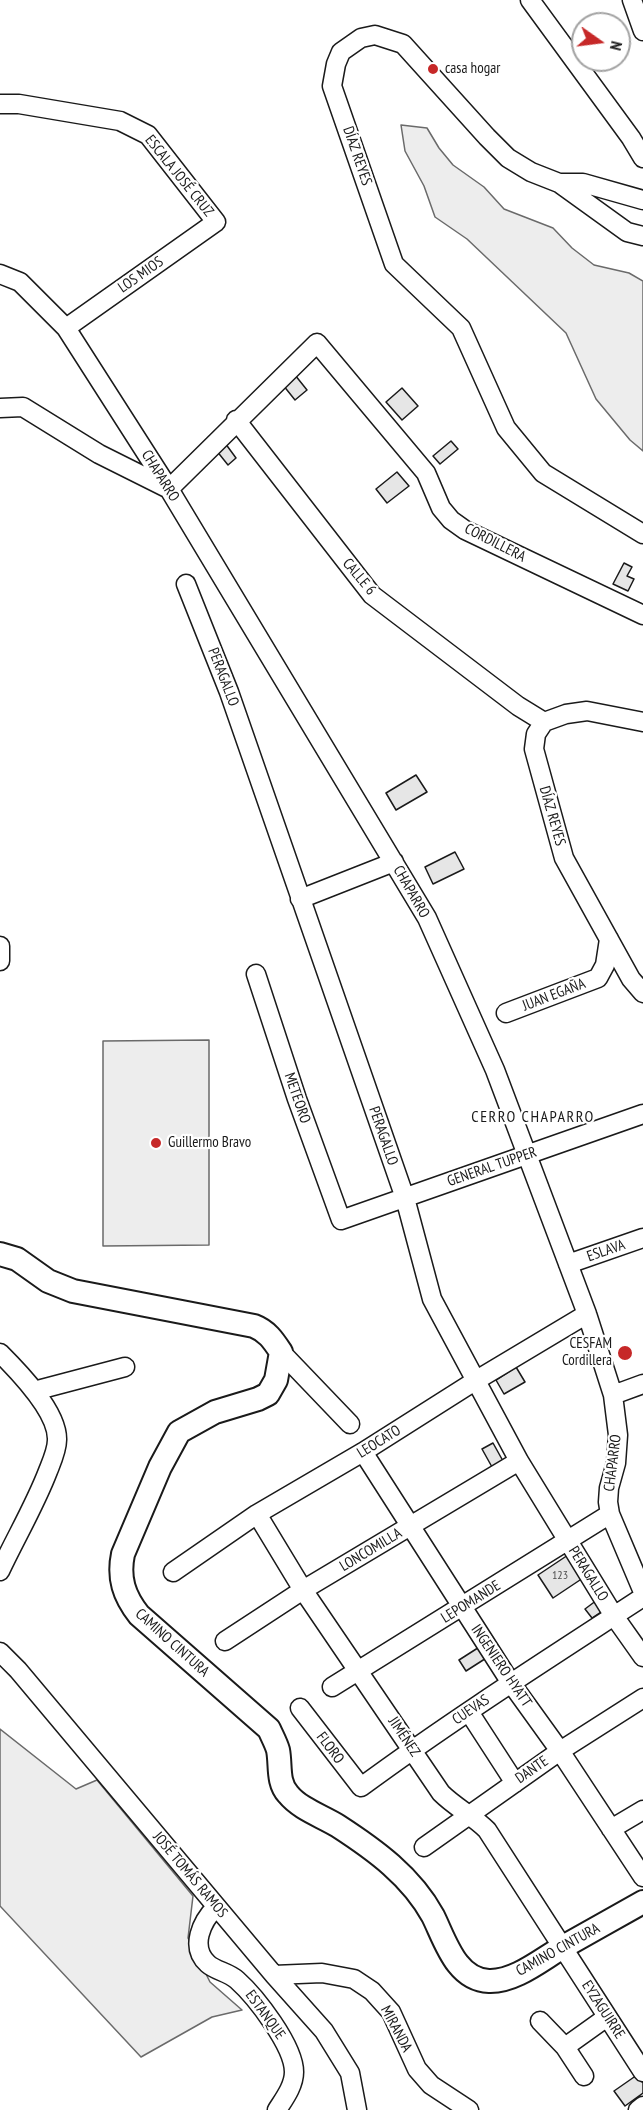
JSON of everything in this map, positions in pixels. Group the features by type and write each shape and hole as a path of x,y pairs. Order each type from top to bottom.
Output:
{"main road":[{"path":"0,1254 17,1259 48,1281 73,1291 254,1326 270,1336 281,1352"},
{"name":"CAMINO CINTURA","path":"281,1352 276,1380 268,1394 215,1412 189,1425 179,1432 172,1443 123,1554 121,1565 123,1590 129,1603 139,1615 262,1721 269,1730 278,1751 282,1784 288,1794 302,1806 368,1847 407,1878 425,1902 458,1964 470,1975 491,1981 518,1974 643,1902"}],"street":[{"path":"530,0 631,138 643,158"},
{"path":"632,0 643,31"},
{"name":"DÍAZ REYES","path":"643,236 627,232 559,183 508,158 487,138 403,44 375,34 361,38 341,52 332,86 394,264 461,328 506,428 543,473 643,534"},
{"name":"ESCALA JOSÉ CRUZ","path":"0,104 19,104 120,121 148,135 216,222"},
{"path":"559,183 583,183 643,201"},
{"name":"LOS MIOS","path":"66,328 216,222"},
{"name":"CHAPARRO","path":"0,274 20,282 66,328 169,489 427,918 495,1070 587,1314 613,1395 618,1435 616,1463 609,1488 608,1502 610,1514 643,1592"},
{"name":"CORDILLERA","path":"236,420 317,343 426,473 441,508 451,520 465,530 643,615"},
{"path":"0,408 23,407 99,454 169,489 236,420"},
{"name":"CALLE 6","path":"236,420 372,595 518,706 544,722"},
{"name":"PERAGALLO","path":"186,584 229,692 405,1198 432,1299 519,1461 614,1616 643,1657"},
{"path":"544,722 566,714 587,711 643,722"},
{"name":"DÍAZ REYES","path":"544,722 536,734 534,749 564,858 631,979 643,993"},
{"path":"300,899 394,862"},
{"name":"JUAN EGAÑA","path":"506,1013 598,978 605,965 609,939"},
{"path":"0,946 0,961"},
{"name":"METEORO","path":"256,974 297,1099 341,1220"},
{"name":"GENERAL TUPPER","path":"341,1220 643,1114"},
{"name":"ESLAVA","path":"568,1264 643,1238"},
{"name":"LEOCATO","path":"173,1572 257,1514 363,1452 587,1314"},
{"path":"281,1352 350,1424"},
{"path":"0,1353 44,1405 58,1439 55,1453 28,1517 0,1571"},
{"path":"34,1391 125,1367"},
{"path":"613,1395 643,1384"},
{"name":"INGENIERO HYATT","path":"363,1452 511,1683 560,1751 643,1877"},
{"name":"LONCOMILLA","path":"225,1641 303,1590 519,1461"},
{"name":"JIMÉNEZ","path":"257,1514 303,1590 441,1792 488,1830 563,1947"},
{"name":"LEPOMANDE","path":"332,1687 610,1514"},
{"name":"CUEVAS","path":"361,1787 412,1749 643,1597"},
{"name":"JOSÉ TOMÁS RAMOS","path":"0,1652 26,1679 216,1907 324,2031 350,2073 357,2110"},
{"name":"DANTE","path":"424,1847 560,1751 643,1698"},
{"name":"FLORO","path":"300,1708 361,1787"},
{"path":"469,1712 515,1783"},
{"path":"611,1829 643,1810"},
{"name":"ESTANQUE","path":"216,1907 206,1918 199,1933 200,1949 207,1963 234,1977 255,1999 288,2049 293,2061 292,2085 277,2110"},
{"name":"EYZAGUIRRE","path":"563,1947 643,2072"},
{"name":"MIRANDA","path":"274,1975 322,1973 354,1979 372,1991 391,2012 417,2069 431,2085 469,2110"},
{"path":"565,2047 607,2017"},
{"path":"540,2021 565,2047 584,2076"},
{"path":"638,2110 643,2106"}],"shaded area":[{"path":"401,125 427,128 453,165 484,187 504,209 553,228 572,248 594,265 629,273 643,281 643,451 630,440 596,399 566,333 467,239 435,217 424,186 405,151"},
{"name":"Guillermo Bravo","path":"209,1040 209,1245 103,1246 103,1041"},
{"path":"0,1729 76,1789 97,1780 193,1896 188,1938 210,1982 242,2010 212,2017 141,2057 0,1906"}],"building":[{"path":"295,375 307,390 295,400 283,385"},
{"path":"402,388 418,406 402,420 386,402"},
{"path":"451,441 458,449 440,464 433,456"},
{"path":"225,443 236,458 228,465 216,450"},
{"path":"397,472 409,486 387,503 376,489"},
{"path":"624,563 632,567 627,576 634,579 628,591 613,584"},
{"path":"416,775 427,792 396,810 386,793"},
{"path":"455,852 464,869 433,884 425,867"},
{"path":"516,1367 525,1382 504,1394 496,1380"},
{"path":"493,1443 503,1461 492,1467 482,1449"},
{"path":"568,1555 583,1578 553,1598 538,1575"},
{"path":"597,1600 604,1610 592,1618 585,1609"},
{"path":"484,1644 491,1655 466,1671 459,1660"},
{"path":"637,2075 643,2083 643,2093 625,2106 614,2091"}],"place":[{"name":"casa hogar","path":"433,69"},
{"name":"Guillermo Bravo","path":"156,1143"},
{"name":"CESFAM Cordillera","path":"625,1353"}],"district":[{"name":"CERRO CHAPARRO","path":"533,1117"}]}
